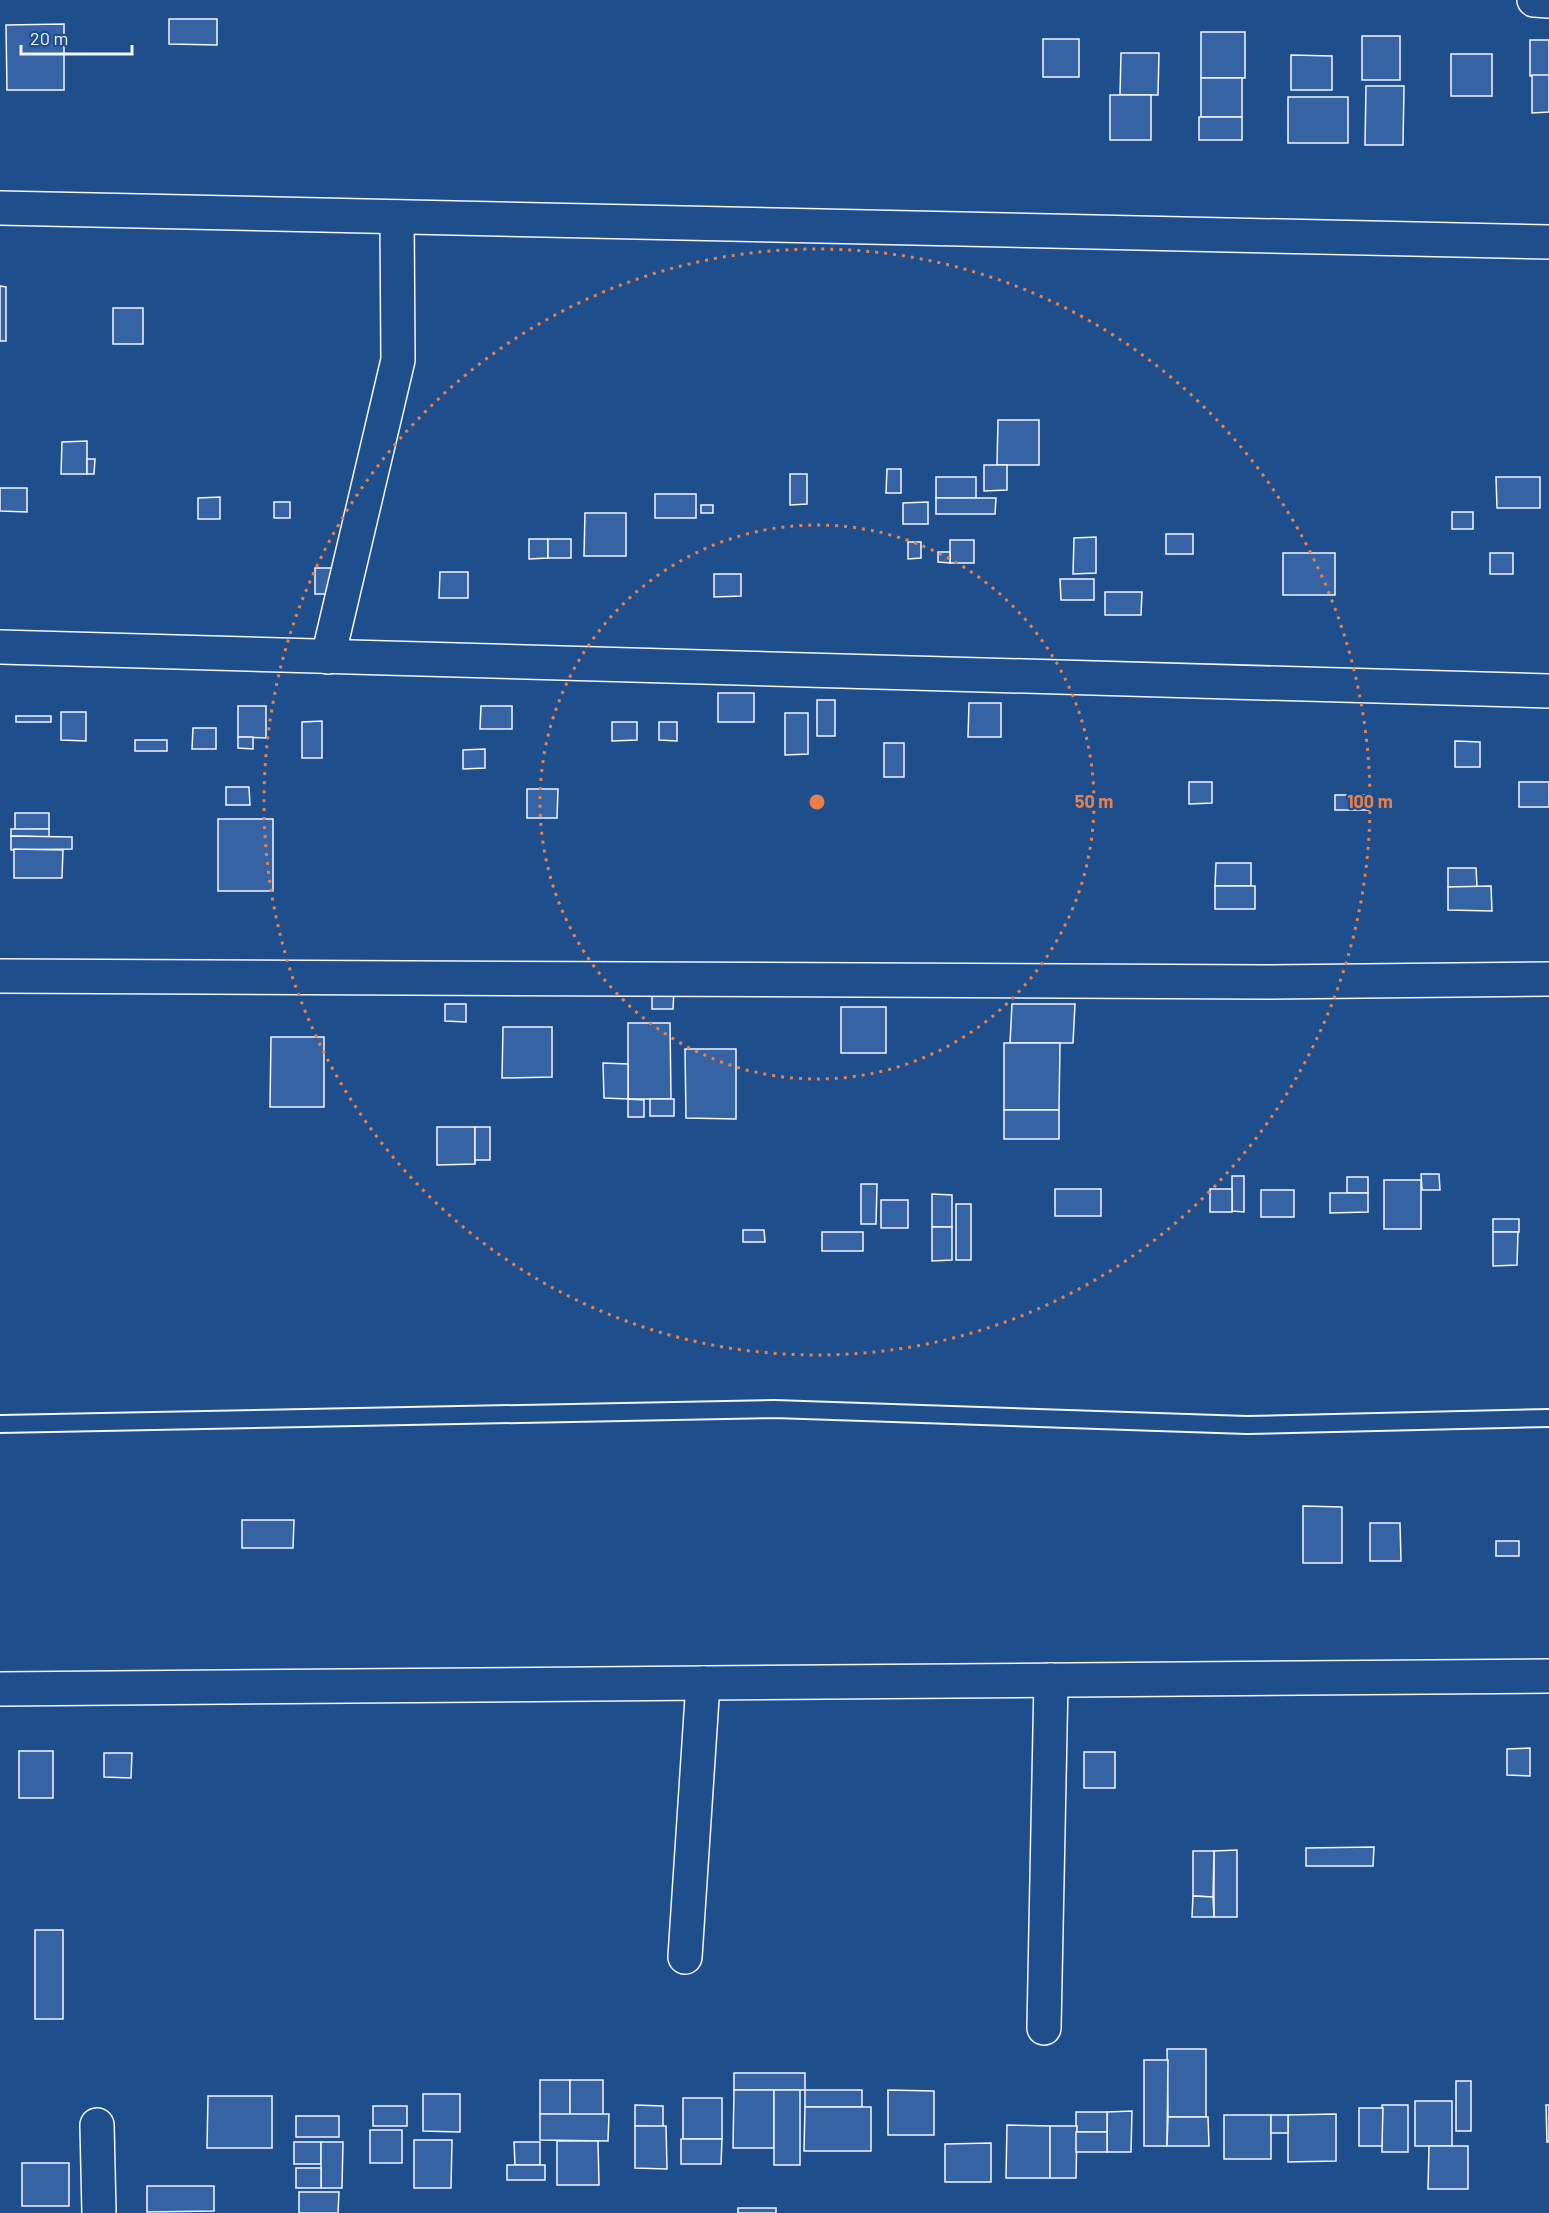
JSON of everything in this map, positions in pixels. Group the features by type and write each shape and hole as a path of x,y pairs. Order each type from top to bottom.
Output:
{"street":[{"path":"1534,0 1549,1"},
{"path":"0,208 1549,242"},
{"path":"328,657 398,360 397,217"},
{"path":"0,646 1549,691"},
{"path":"0,976 1265,982 1549,979"},
{"path":"0,1689 1549,1676"},
{"path":"1044,2028 1051,1680"},
{"path":"685,1957 703,1683"},
{"path":"97,2125 99,2213"}],"lane":[{"path":"0,1424 774,1409 1247,1425 1549,1418"}],"building":[{"path":"169,19 217,19 217,45 169,44"},
{"path":"64,24 64,90 7,90 6,25"},
{"path":"1201,32 1245,32 1245,78 1201,78"},
{"path":"1362,36 1400,36 1400,80 1362,80"},
{"path":"1043,39 1079,39 1079,77 1043,77"},
{"path":"1530,40 1549,40 1549,76 1530,76"},
{"path":"1121,53 1159,53 1158,95 1120,95"},
{"path":"1451,54 1492,54 1492,96 1451,96"},
{"path":"1291,55 1332,56 1332,90 1291,90"},
{"path":"1532,75 1549,75 1549,112 1532,113"},
{"path":"1201,78 1242,78 1242,117 1201,117"},
{"path":"1366,86 1404,86 1403,145 1365,145"},
{"path":"1110,95 1151,95 1151,140 1110,140"},
{"path":"1288,97 1348,97 1348,143 1288,143"},
{"path":"1199,117 1242,117 1242,140 1199,140"},
{"path":"0,286 6,287 6,341 0,341"},
{"path":"113,308 143,308 143,344 113,344"},
{"path":"998,420 1039,420 1039,465 997,465"},
{"path":"87,441 87,474 61,474 62,442"},
{"path":"87,459 95,459 94,474 87,474"},
{"path":"984,465 1007,465 1007,490 984,491"},
{"path":"887,469 901,469 901,493 886,493"},
{"path":"790,474 807,474 807,504 790,505"},
{"path":"936,477 976,477 976,498 936,498"},
{"path":"1496,477 1540,477 1540,508 1497,508"},
{"path":"0,488 27,488 27,512 0,511"},
{"path":"655,494 696,494 696,518 655,518"},
{"path":"220,497 220,519 198,519 198,498"},
{"path":"936,498 996,498 995,514 936,514"},
{"path":"274,502 290,502 290,518 274,518"},
{"path":"928,502 928,524 903,524 903,503"},
{"path":"701,505 713,505 713,513 701,513"},
{"path":"1452,512 1473,512 1473,529 1452,529"},
{"path":"585,513 626,513 626,556 584,556"},
{"path":"1166,534 1193,534 1193,554 1166,554"},
{"path":"1096,537 1096,573 1073,574 1074,538"},
{"path":"529,539 548,539 548,558 529,559"},
{"path":"548,539 571,539 571,558 548,558"},
{"path":"950,540 974,540 974,563 950,563"},
{"path":"908,542 921,542 921,558 908,559"},
{"path":"938,552 950,552 950,563 938,562"},
{"path":"1283,553 1335,553 1335,595 1283,595"},
{"path":"1490,553 1513,553 1513,574 1490,574"},
{"path":"315,568 341,568 341,594 315,594"},
{"path":"440,572 468,572 468,598 439,598"},
{"path":"714,574 741,574 741,596 714,597"},
{"path":"1060,579 1094,579 1094,600 1061,600"},
{"path":"1105,592 1142,592 1141,615 1105,615"},
{"path":"718,693 754,693 754,722 718,722"},
{"path":"817,700 835,700 835,736 817,736"},
{"path":"969,703 1001,703 1001,737 968,737"},
{"path":"238,706 266,706 266,738 238,737"},
{"path":"481,706 512,706 512,729 480,729"},
{"path":"61,712 86,712 86,741 61,740"},
{"path":"785,713 808,713 808,754 785,755"},
{"path":"16,716 51,716 51,722 16,722"},
{"path":"322,721 322,758 302,758 302,722"},
{"path":"612,722 637,722 637,740 612,741"},
{"path":"659,722 677,722 677,741 659,740"},
{"path":"193,728 216,728 216,749 192,749"},
{"path":"238,737 253,737 253,749 238,748"},
{"path":"135,740 167,740 167,751 135,751"},
{"path":"1455,741 1480,742 1480,767 1455,767"},
{"path":"884,743 904,743 904,777 884,777"},
{"path":"485,749 485,768 463,769 463,750"},
{"path":"1189,782 1212,782 1212,803 1189,804"},
{"path":"1519,782 1549,782 1549,807 1519,807"},
{"path":"226,787 249,787 250,805 226,805"},
{"path":"527,789 558,789 557,818 527,818"},
{"path":"1335,795 1369,795 1369,810 1335,810"},
{"path":"15,813 49,813 49,829 15,830"},
{"path":"218,819 273,819 273,891 218,891"},
{"path":"11,829 49,829 49,837 11,836"},
{"path":"11,836 72,837 72,849 11,850"},
{"path":"14,849 63,850 62,878 14,878"},
{"path":"1216,863 1251,863 1251,886 1215,886"},
{"path":"1448,868 1476,868 1477,887 1448,887"},
{"path":"1215,886 1255,886 1255,909 1215,909"},
{"path":"1491,886 1492,911 1448,910 1448,887"},
{"path":"652,990 674,990 673,1009 652,1009"},
{"path":"445,1004 466,1004 466,1022 445,1021"},
{"path":"1012,1004 1075,1004 1073,1043 1010,1043"},
{"path":"841,1007 886,1007 886,1053 841,1053"},
{"path":"628,1023 670,1023 671,1099 628,1099"},
{"path":"503,1027 552,1027 552,1077 502,1078"},
{"path":"271,1037 324,1037 324,1107 270,1107"},
{"path":"1004,1043 1060,1043 1059,1110 1004,1110"},
{"path":"685,1049 736,1049 736,1119 686,1118"},
{"path":"603,1063 628,1064 628,1099 604,1098"},
{"path":"628,1099 644,1100 644,1117 628,1117"},
{"path":"650,1099 674,1099 674,1116 650,1116"},
{"path":"1004,1110 1059,1110 1059,1139 1004,1139"},
{"path":"437,1127 475,1127 475,1164 437,1165"},
{"path":"475,1127 490,1127 490,1160 475,1160"},
{"path":"1421,1174 1439,1174 1440,1190 1422,1190"},
{"path":"1232,1176 1244,1176 1244,1212 1232,1211"},
{"path":"1347,1177 1368,1177 1368,1193 1347,1193"},
{"path":"1384,1180 1421,1180 1421,1229 1384,1229"},
{"path":"861,1184 877,1184 876,1224 861,1224"},
{"path":"1055,1189 1101,1189 1101,1216 1055,1216"},
{"path":"1210,1189 1232,1189 1232,1212 1210,1212"},
{"path":"1261,1190 1294,1190 1294,1217 1261,1217"},
{"path":"1330,1193 1368,1193 1368,1212 1330,1213"},
{"path":"932,1194 952,1195 952,1227 932,1227"},
{"path":"881,1200 908,1200 908,1228 881,1228"},
{"path":"956,1204 971,1204 971,1260 956,1260"},
{"path":"1493,1219 1519,1219 1519,1232 1493,1232"},
{"path":"932,1227 952,1227 952,1260 932,1261"},
{"path":"743,1230 764,1230 765,1242 743,1242"},
{"path":"822,1232 863,1232 863,1251 822,1251"},
{"path":"1493,1232 1518,1232 1517,1265 1493,1266"},
{"path":"1303,1506 1342,1507 1342,1563 1303,1563"},
{"path":"242,1520 294,1520 293,1548 242,1548"},
{"path":"1370,1523 1400,1523 1401,1561 1370,1561"},
{"path":"1496,1541 1519,1541 1519,1556 1496,1556"},
{"path":"1530,1748 1530,1776 1507,1775 1507,1749"},
{"path":"19,1751 53,1751 53,1798 19,1798"},
{"path":"1084,1752 1115,1752 1115,1788 1084,1788"},
{"path":"104,1753 132,1753 131,1778 104,1777"},
{"path":"1374,1847 1373,1866 1306,1866 1306,1848"},
{"path":"1237,1850 1237,1917 1214,1917 1214,1851"},
{"path":"1193,1851 1214,1851 1213,1897 1193,1896"},
{"path":"1193,1896 1213,1897 1214,1917 1192,1917"},
{"path":"35,1930 63,1930 63,2019 35,2019"},
{"path":"1167,2049 1206,2049 1206,2117 1168,2117"},
{"path":"1144,2060 1168,2060 1167,2146 1144,2146"},
{"path":"734,2073 805,2073 805,2090 734,2090"},
{"path":"540,2080 570,2080 570,2115 540,2114"},
{"path":"570,2080 603,2080 603,2115 570,2115"},
{"path":"1456,2081 1471,2081 1471,2131 1456,2131"},
{"path":"734,2090 774,2090 774,2148 733,2148"},
{"path":"774,2090 800,2090 800,2165 774,2165"},
{"path":"805,2090 862,2090 862,2107 805,2107"},
{"path":"888,2090 934,2091 934,2135 888,2135"},
{"path":"423,2094 460,2094 460,2132 423,2131"},
{"path":"208,2096 272,2096 272,2148 207,2148"},
{"path":"683,2098 722,2098 722,2139 683,2139"},
{"path":"1415,2101 1452,2101 1452,2146 1415,2146"},
{"path":"635,2105 663,2106 663,2127 635,2126"},
{"path":"1382,2105 1408,2105 1408,2152 1382,2152"},
{"path":"1546,2105 1549,2105 1549,2142 1547,2142"},
{"path":"373,2106 407,2106 407,2126 373,2126"},
{"path":"805,2107 871,2107 871,2151 804,2151"},
{"path":"1359,2108 1383,2108 1382,2146 1359,2146"},
{"path":"1132,2111 1131,2152 1107,2152 1107,2112"},
{"path":"1076,2112 1107,2112 1107,2132 1076,2132"},
{"path":"540,2114 609,2114 608,2141 540,2140"},
{"path":"1336,2114 1336,2161 1288,2162 1288,2115"},
{"path":"1224,2115 1271,2115 1271,2159 1224,2159"},
{"path":"1271,2115 1288,2115 1288,2133 1271,2133"},
{"path":"296,2116 339,2116 339,2137 296,2137"},
{"path":"1168,2117 1208,2117 1209,2146 1167,2146"},
{"path":"1007,2125 1050,2126 1050,2178 1006,2178"},
{"path":"635,2126 666,2126 667,2169 635,2168"},
{"path":"1050,2126 1077,2126 1076,2178 1050,2178"},
{"path":"370,2130 402,2130 402,2163 370,2163"},
{"path":"1076,2132 1107,2132 1107,2152 1076,2152"},
{"path":"681,2139 722,2139 721,2164 681,2164"},
{"path":"414,2140 452,2140 451,2188 414,2188"},
{"path":"557,2141 598,2141 599,2185 557,2185"},
{"path":"294,2142 321,2142 321,2164 294,2164"},
{"path":"321,2142 343,2142 342,2188 321,2188"},
{"path":"514,2142 540,2142 540,2165 515,2165"},
{"path":"991,2143 991,2182 945,2182 945,2144"},
{"path":"1429,2146 1468,2146 1468,2189 1428,2189"},
{"path":"22,2163 69,2163 69,2206 22,2206"},
{"path":"507,2165 545,2165 545,2180 507,2180"},
{"path":"296,2168 321,2168 321,2188 296,2188"},
{"path":"147,2186 214,2186 214,2211 147,2212"},
{"path":"299,2192 339,2192 338,2213 299,2213"},
{"path":"738,2208 776,2208 776,2213 738,2213"}]}
